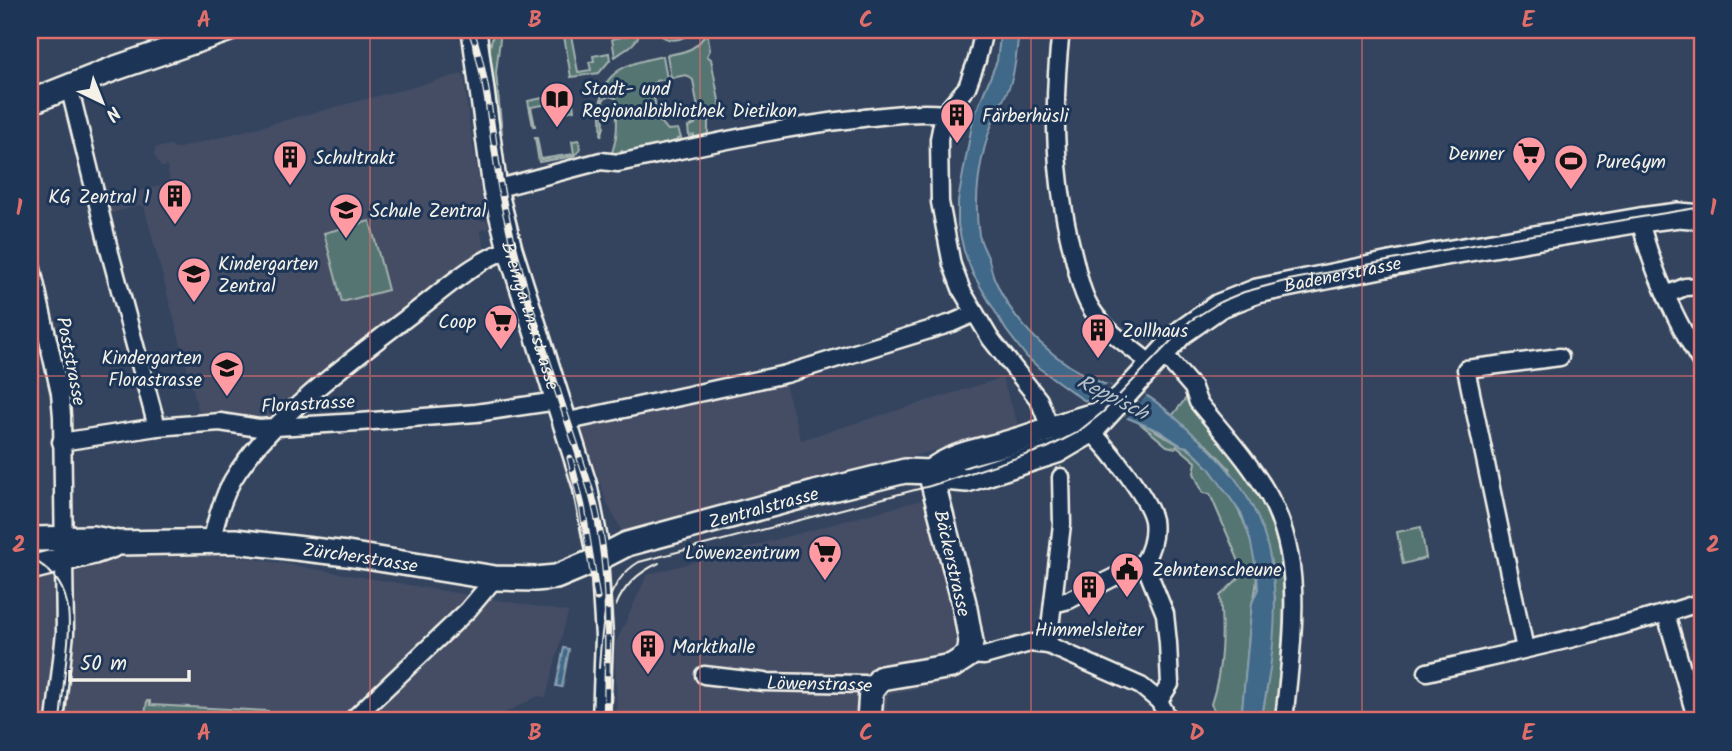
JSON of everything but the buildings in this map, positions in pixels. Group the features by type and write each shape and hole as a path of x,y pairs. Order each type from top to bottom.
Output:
{"main road":[{"path":"30,102 227,30"},
{"name":"Bremgartnerstrasse","path":"474,30 495,189 510,249 584,486 599,558"},
{"name":"Badenerstrasse","path":"1106,414 1182,332 1207,313 1257,291 1440,254 1640,220 1691,216 1702,205"},
{"path":"1057,451 1050,428 1086,416 1106,414"},
{"name":"Zentralstrasse","path":"599,558 656,534 905,471 930,472 944,478 967,480 1057,451 1095,435 1106,414"},
{"name":"Zentralstrasse","path":"930,472 947,459 1050,428"},
{"name":"Bäckerstrasse","path":"930,472 964,603 971,642 969,655"},
{"name":"Zürcherstrasse","path":"30,539 64,549 94,552 118,543 212,540 283,545 495,578 556,577 599,558"},
{"name":"Zürcherstrasse","path":"30,568 64,549"},
{"name":"Löwenstrasse","path":"874,686 886,676 952,666 969,655"},
{"path":"869,721 870,696 874,686"}],"street":[{"path":"984,30 978,60 967,88 944,114 939,139 940,202 952,265 962,291 997,348 1039,400 1050,428"},
{"path":"1061,30 1057,66 1057,162 1060,200 1080,284 1086,299 1103,324 1157,358 1193,388 1198,402 1259,480 1284,528 1294,590 1284,721"},
{"path":"69,86 157,427"},
{"path":"495,189 601,161 618,163 794,126 882,116 944,114"},
{"path":"1640,220 1648,254 1702,364"},
{"path":"212,540 222,502 238,472 275,426 372,345 492,255 510,249"},
{"name":"Poststrasse","path":"30,260 60,393 65,633 55,721"},
{"path":"1666,295 1685,287 1702,286"},
{"name":"Florastrasse","path":"61,442 157,427 220,422 259,428 476,413 560,412 786,374 952,323 975,313"},
{"path":"1525,649 1466,369 1560,357"},
{"path":"1053,604 1069,600 1144,562 1150,553 1153,519 1137,488 1095,435"},
{"path":"1048,645 1062,524 1061,477"},
{"path":"599,558 604,637 601,721"},
{"path":"1144,562 1165,614 1170,684 1159,701"},
{"path":"351,721 468,610 495,578"},
{"path":"1427,672 1666,614 1702,602"},
{"path":"1666,614 1696,721"},
{"path":"969,655 984,656 1030,643 1048,645 1141,686 1159,701 1170,721"},
{"name":"Löwenstrasse","path":"704,676 764,682 874,686"}],"shaded area":[{"name":"Schule Zentral","path":"462,74 484,211 478,214 480,221 487,221 489,228 480,230 485,252 272,420 200,416 144,206 108,214 104,202 170,182 167,166 161,167 154,154 156,148 171,145 175,149"},
{"path":"780,367 801,440 1002,378 1019,428 623,533 607,503 576,412"},
{"path":"922,500 942,556 961,679 888,695 885,721 617,721 615,645 647,575"},
{"path":"177,553 255,559 568,612 546,697 538,696 489,721 30,721 30,572 93,558"}],"green space":[{"path":"494,30 501,30 496,73 502,133 497,134 488,56"},
{"path":"563,30 570,30 578,72 591,70 589,62 594,61 593,56 609,53 610,60 599,73 571,77"},
{"path":"625,30 640,30 634,43 615,57 612,39 626,36"},
{"path":"656,30 693,30 674,40 664,38"},
{"path":"707,30 710,50 707,56 711,59 722,116 708,121 708,134 695,139 694,135 689,136 688,127 695,124 699,114 693,80 686,75 671,78 667,55 692,48 700,42"},
{"path":"663,56 667,79 656,81 652,88 659,121 668,130 678,129 681,138 677,139 678,143 611,155 616,134 616,98 609,96 603,100 604,127 601,137 601,98 604,88 609,79 624,67"},
{"path":"571,93 574,110 566,112 565,101 558,102 557,95"},
{"path":"553,96 555,103 531,107 533,126 528,101"},
{"path":"535,138 541,159 574,154 572,141 579,140 580,150 574,156 539,162"},
{"path":"370,221 388,290 342,302 324,233"},
{"path":"1187,397 1252,486 1269,518 1276,539 1284,602 1279,705 1276,705 1275,712 1278,712 1277,721 1261,721 1275,597 1229,468 1172,416"},
{"path":"1137,421 1187,448 1205,463 1232,499 1251,541 1256,563 1256,584 1241,721 1219,721 1211,704 1221,650 1220,596 1244,573 1210,494 1203,493 1194,473 1196,462 1177,446 1167,446"},
{"path":"1421,527 1426,558 1403,564 1397,532"},
{"path":"147,701 150,701 150,705 268,711 267,721 148,713 147,721 144,721"}],"water":[{"name":"Reppisch","path":"1001,30 1019,30 1016,56 1011,82 984,148 977,206 979,235 994,278 1026,329 1055,355 1087,376 1109,386 1151,398 1225,466 1248,498 1263,532 1272,566 1275,602 1273,640 1261,721 1241,721 1252,603 1258,589 1250,539 1242,515 1209,468 1188,447 1159,431 1082,399 1026,356 1006,330 973,274 964,251 958,225 958,201 973,119 997,61"},
{"path":"564,648 569,649 562,687 556,686"}],"pier":[{"path":"1114,383 1147,395 1125,420 1085,403 1108,384 1111,386"}],"tram line":[{"path":"599,668 603,623 611,595 627,571 639,562 930,486 1047,448 1078,432 1103,412 1190,321 1220,302 1244,292 1289,280 1454,248 1702,207"},
{"path":"30,558 45,567 55,578 67,602 69,630 60,721"},
{"path":"616,606 633,580 659,563"}],"railway":[{"path":"471,30 488,100 502,196 515,254 592,495 598,523 606,579 606,721"},
{"path":"570,458 582,506 597,598"}],"place":[{"name":"Stadt- und Regionalbibliothek Dietikon","path":"557,129"},
{"name":"Färberhüsli","path":"957,145"},
{"name":"Denner","path":"1529,183"},
{"name":"Schultrakt","path":"290,187"},
{"name":"PureGym","path":"1571,191"},
{"name":"KG Zentral 1","path":"175,226"},
{"name":"Schule Zentral","path":"346,240"},
{"name":"Kindergarten Zentral","path":"194,304"},
{"name":"Coop","path":"501,351"},
{"name":"Zollhaus","path":"1098,360"},
{"name":"Kindergarten Florastrasse","path":"227,398"},
{"name":"Löwenzentrum","path":"825,582"},
{"name":"Zehntenscheune","path":"1127,599"},
{"name":"Himmelsleiter","path":"1089,617"},
{"name":"Markthalle","path":"648,676"}]}
